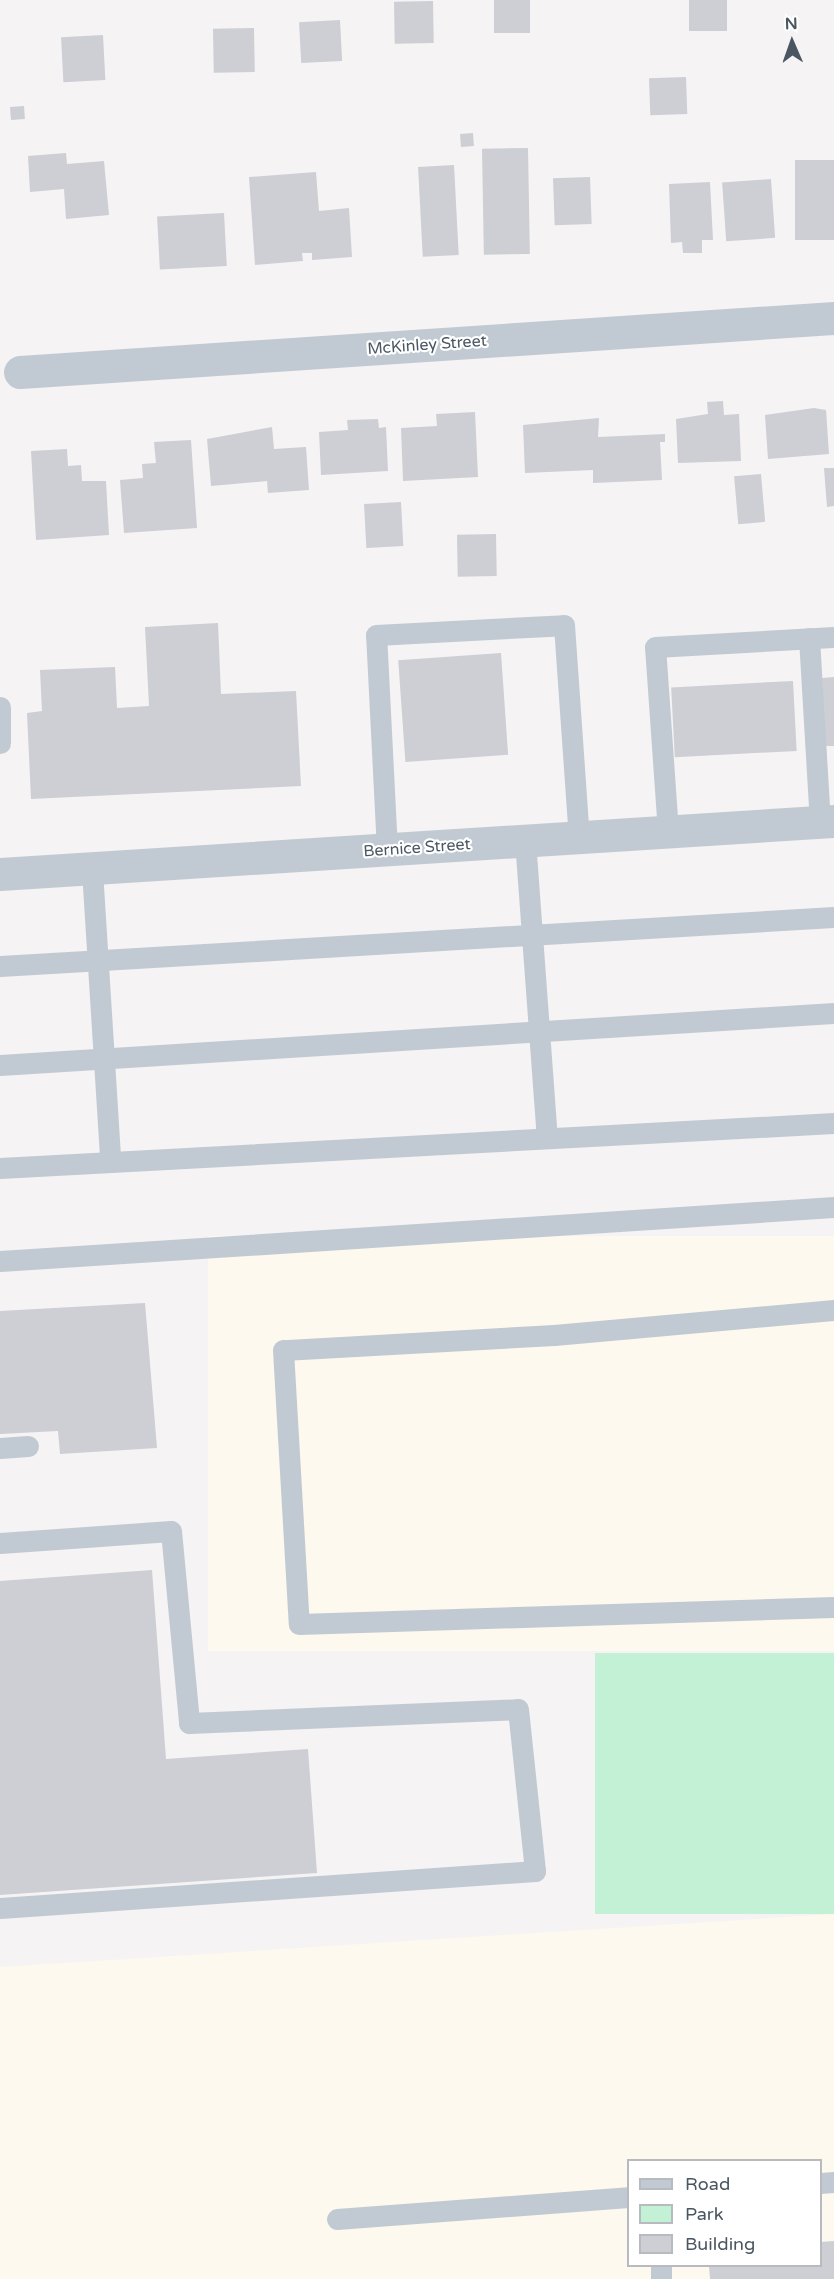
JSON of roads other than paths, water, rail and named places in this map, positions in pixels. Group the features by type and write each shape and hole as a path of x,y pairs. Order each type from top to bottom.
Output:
{"street":[{"name":"McKinley Street","path":"20,372 834,318"},
{"name":"Bernice Street","path":"0,874 827,822"}],"lane":[{"path":"387,850 376,635 564,625 579,837"},
{"path":"668,832 655,647 834,636"},
{"path":"809,638 827,822"},
{"path":"0,707 0,743"},
{"path":"525,840 548,1137"},
{"path":"92,870 110,1160"},
{"path":"0,966 532,937 834,917"},
{"path":"0,1065 834,1012"},
{"path":"0,1168 110,1160 834,1123"},
{"path":"0,1261 834,1207"},
{"path":"834,1310 554,1335 283,1350 299,1624 834,1607"},
{"path":"0,1448 28,1446"},
{"path":"0,1543 171,1531 189,1723 518,1709 535,1871 0,1908"},
{"path":"337,2218 627,2197"}]}
